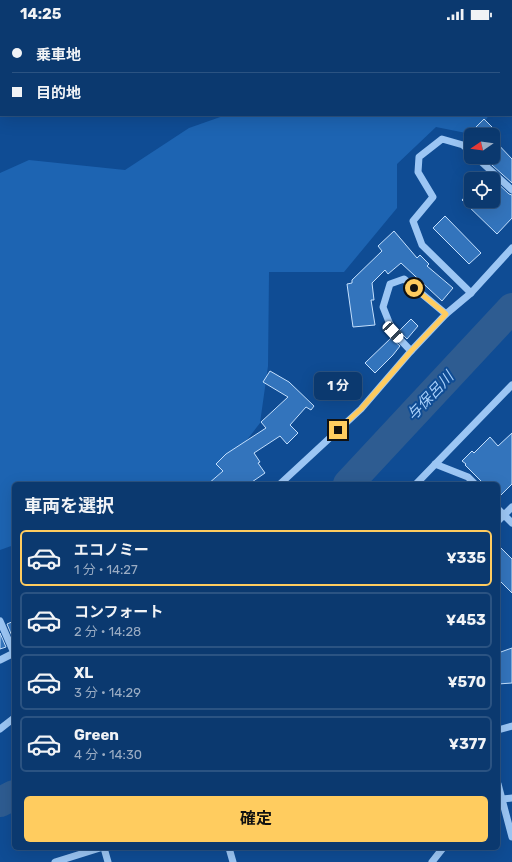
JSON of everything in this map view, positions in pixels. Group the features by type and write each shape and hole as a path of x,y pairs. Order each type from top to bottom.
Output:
{"street":[{"path":"464,146 442,139 419,157 418,172 433,197 413,222 422,245 471,293"},
{"path":"484,164 512,190"},
{"path":"282,482 361,409 411,351 446,314 471,293 512,248"},
{"path":"411,351 393,332 383,307 390,284 404,279 446,314"},
{"path":"418,482 512,385"},
{"path":"435,464 468,477 473,482"},
{"path":"500,519 512,507"},
{"path":"500,511 512,523"},
{"path":"0,621 12,648"},
{"path":"0,660 12,654"},
{"path":"0,729 12,720"},
{"path":"500,729 512,726"},
{"path":"512,798 500,800 512,837"},
{"path":"55,862 94,850"},
{"path":"105,850 108,862"},
{"path":"229,850 233,862"},
{"path":"432,862 441,850"}],"shaded area":[{"path":"223,116 488,116 481,128 464,128 464,133 436,127 397,164 397,208 344,272 269,272 268,366 260,423 226,467 212,482 12,482 12,546 0,550 0,173 29,160 125,170 189,128"}],"building":[{"path":"484,119 493,128 475,128"},
{"path":"500,146 512,159 512,183 491,164 500,164"},
{"path":"500,186 512,195 512,218 497,234 470,208 500,208"},
{"path":"445,216 481,253 469,264 433,228"},
{"path":"394,231 417,258 420,255 429,264 427,266 453,288 442,301 401,263 388,274 385,270 372,283 374,300 371,300 375,325 353,327 347,284 352,283 352,280 382,251 378,246"},
{"path":"411,319 418,326 407,339 399,331"},
{"path":"391,338 400,346 375,373 365,363"},
{"path":"270,371 289,382 314,406 311,410 306,407 290,425 298,433 287,444 280,436 254,453 260,462 258,463 265,473 252,482 210,482 223,471 216,464 226,454 266,428 261,422 288,397 263,382"},
{"path":"512,433 512,484 500,496 500,482 482,482 462,461 472,451 474,453 490,437 498,446"},
{"path":"500,547 512,559 512,593 500,581"},
{"path":"12,622 12,636 7,624"},
{"path":"0,633 6,647 0,649"},
{"path":"512,648 512,683 500,684 500,652"}],"waterway":[{"name":"与保呂川","path":"350,482 512,308"},
{"name":"与保呂川","path":"0,802 12,796"}],"route":[{"path":"338,430 361,409 411,351 446,314 414,288"}]}
